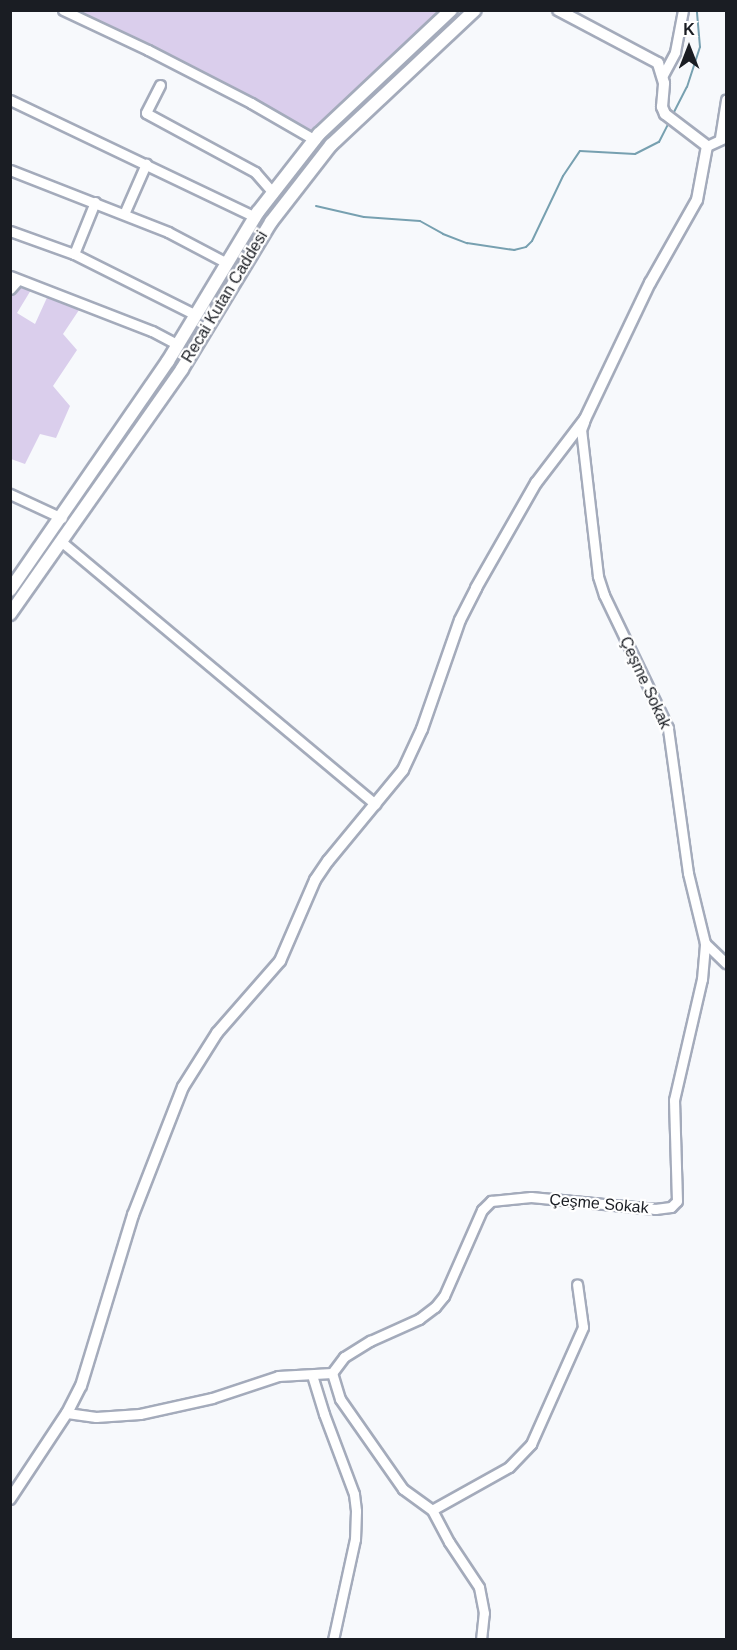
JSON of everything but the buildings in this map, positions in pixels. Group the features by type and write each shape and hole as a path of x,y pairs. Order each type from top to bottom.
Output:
{"main road":[{"name":"Recai Kutan Caddesi","path":"10,590 62,518 178,345 255,217 273,193 315,140 451,10"},
{"name":"Recai Kutan Caddesi","path":"10,614 63,543 182,369 271,222 331,145 475,10"}],"street":[{"path":"63,10 82,17 251,103 315,140"},
{"path":"558,10 658,63 663,75 662,107 666,114 707,146"},
{"path":"663,75 675,52 683,10"},
{"path":"160,85 146,113 255,172 273,193"},
{"path":"707,146 723,138 726,99"},
{"path":"10,100 255,217"},
{"path":"10,1499 67,1413 89,1366 133,1215 183,1087 217,1033 280,962 315,879 393,784 411,756 460,620 536,483 585,418 650,283 697,200 707,146"},
{"path":"124,214 146,164"},
{"path":"10,170 168,232 227,263"},
{"path":"74,254 95,202"},
{"path":"10,231 74,254 196,315"},
{"path":"10,289 14,278 152,331 178,345"},
{"name":"Çeşme Sokak","path":"332,1372 344,1358 370,1341 419,1319 435,1307 448,1288 482,1210 491,1201 531,1197 644,1209 666,1209 675,1205 678,1193 672,1118 674,1100 702,979 705,943 688,873 668,728 604,596 598,576 581,430 585,418"},
{"path":"10,494 62,518"},
{"path":"63,543 375,804"},
{"path":"705,943 726,963"},
{"path":"432,1510 509,1467 531,1444 582,1332 577,1284"},
{"path":"67,1413 96,1417 140,1414 212,1398 278,1376 332,1372 340,1399 403,1488 432,1510 482,1594 484,1621 481,1640"},
{"path":"312,1375 354,1494 356,1511 354,1548 333,1640"}],"shaded area":[{"path":"80,11 439,11 317,134"},
{"path":"11,275 34,285 17,313 35,324 50,291 83,304 63,334 77,350 53,386 70,406 56,438 40,434 25,464 11,459"}],"waterway":[{"path":"673,114 687,87 700,47 697,10"},
{"path":"316,206 364,217 420,221 443,234 467,243 514,250 526,247 532,241 563,176 580,151 635,154 659,142 669,122"}]}
